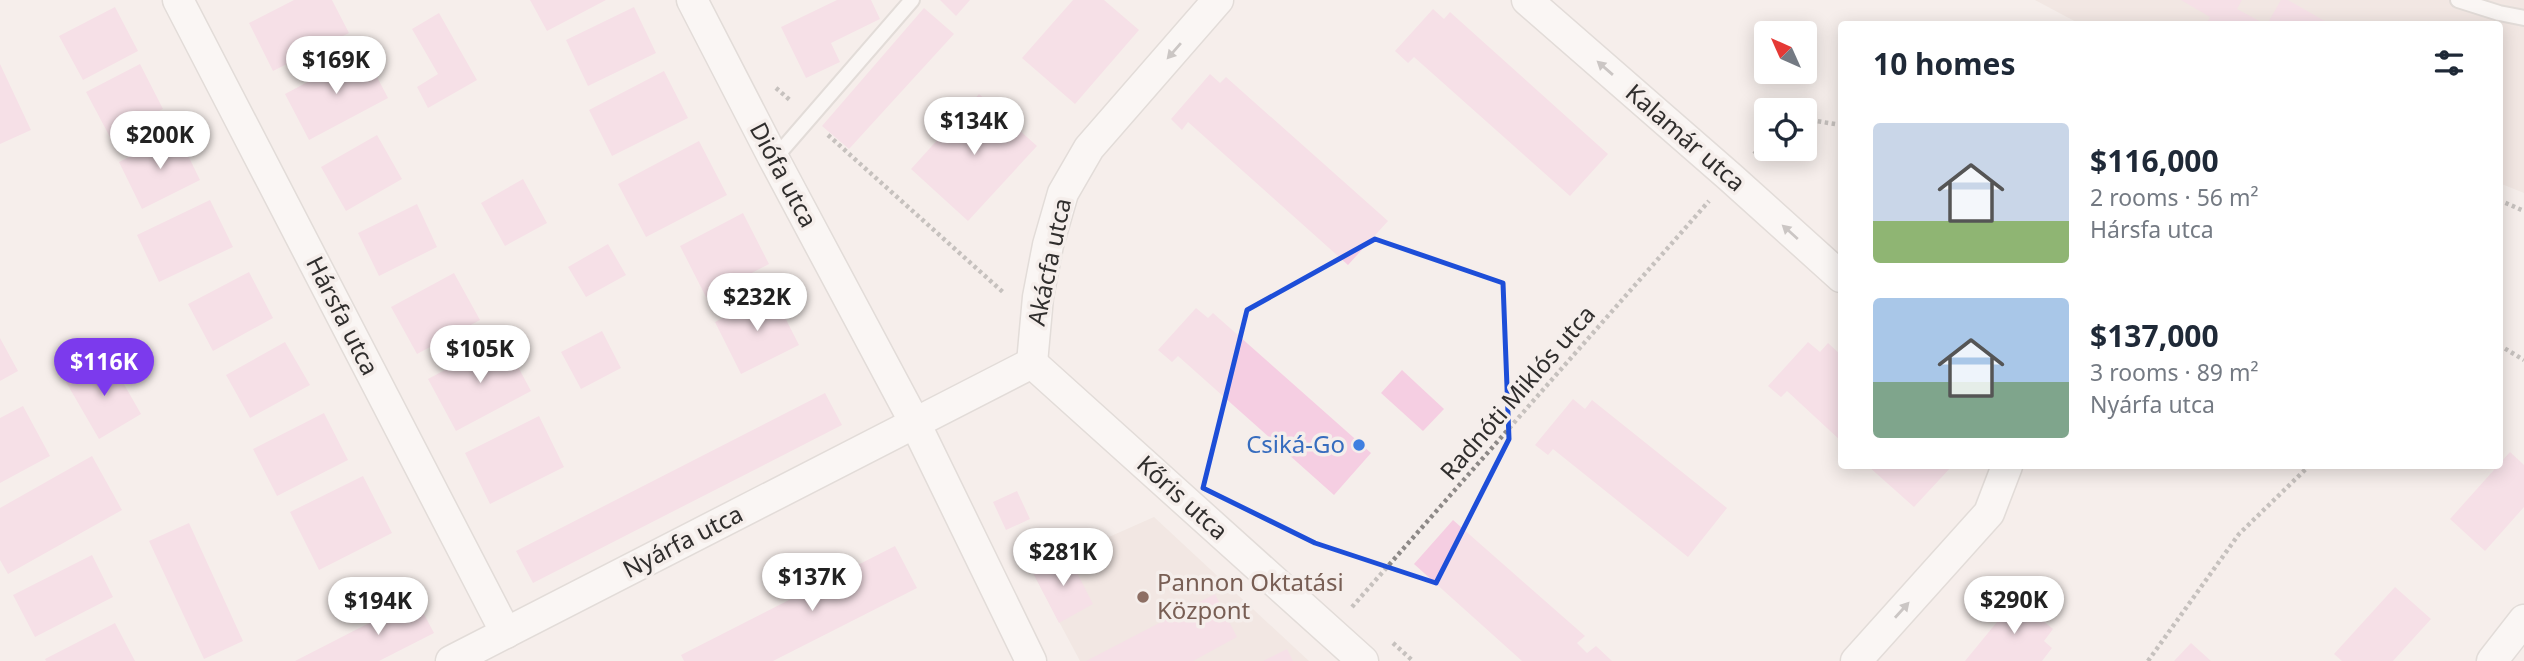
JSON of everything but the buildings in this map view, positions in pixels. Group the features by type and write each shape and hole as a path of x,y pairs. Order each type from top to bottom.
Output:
{"street":[{"name":"Hársfa utca","path":"178,0 506,633"},
{"name":"Diófa utca","path":"692,0 915,423 1031,661"},
{"name":"Akácfa utca","path":"1032,363 1038,297 1048,245 1063,193 1089,148 1219,0"},
{"name":"Kalamár utca","path":"1527,0 1838,274"},
{"path":"915,423 1032,363"},
{"name":"Kőris utca","path":"1032,363 1363,661"},
{"name":"Nyárfa utca","path":"451,661 915,423"},
{"path":"1856,661 1989,513 2006,469"},
{"path":"2492,661 2524,620"}],"lane":[{"path":"774,159 912,0"},
{"path":"2458,0 2524,18"}],"path":[{"path":"774,86 964,257"},
{"path":"1817,121 1838,125"},
{"name":"Radnóti Miklós utca","path":"1330,631 1730,177"},
{"path":"2503,202 2524,211"},
{"path":"2503,347 2524,360"},
{"path":"2148,661 2239,534 2306,469"}],"highlighted area":[{"path":"1375,239 1503,283 1509,439 1436,583 1315,543 1203,488 1247,310"}],"shaded area":[{"path":"2035,0 2524,0 2524,193 2503,185 2503,21 2074,21"},
{"name":"Pannon Oktatási Központ","path":"1154,517 1309,661 1080,661 1032,571"}],"place":[{"name":"Csiká-Go","path":"1359,445"},
{"name":"Pannon Oktatási Központ","path":"1143,597"}]}
